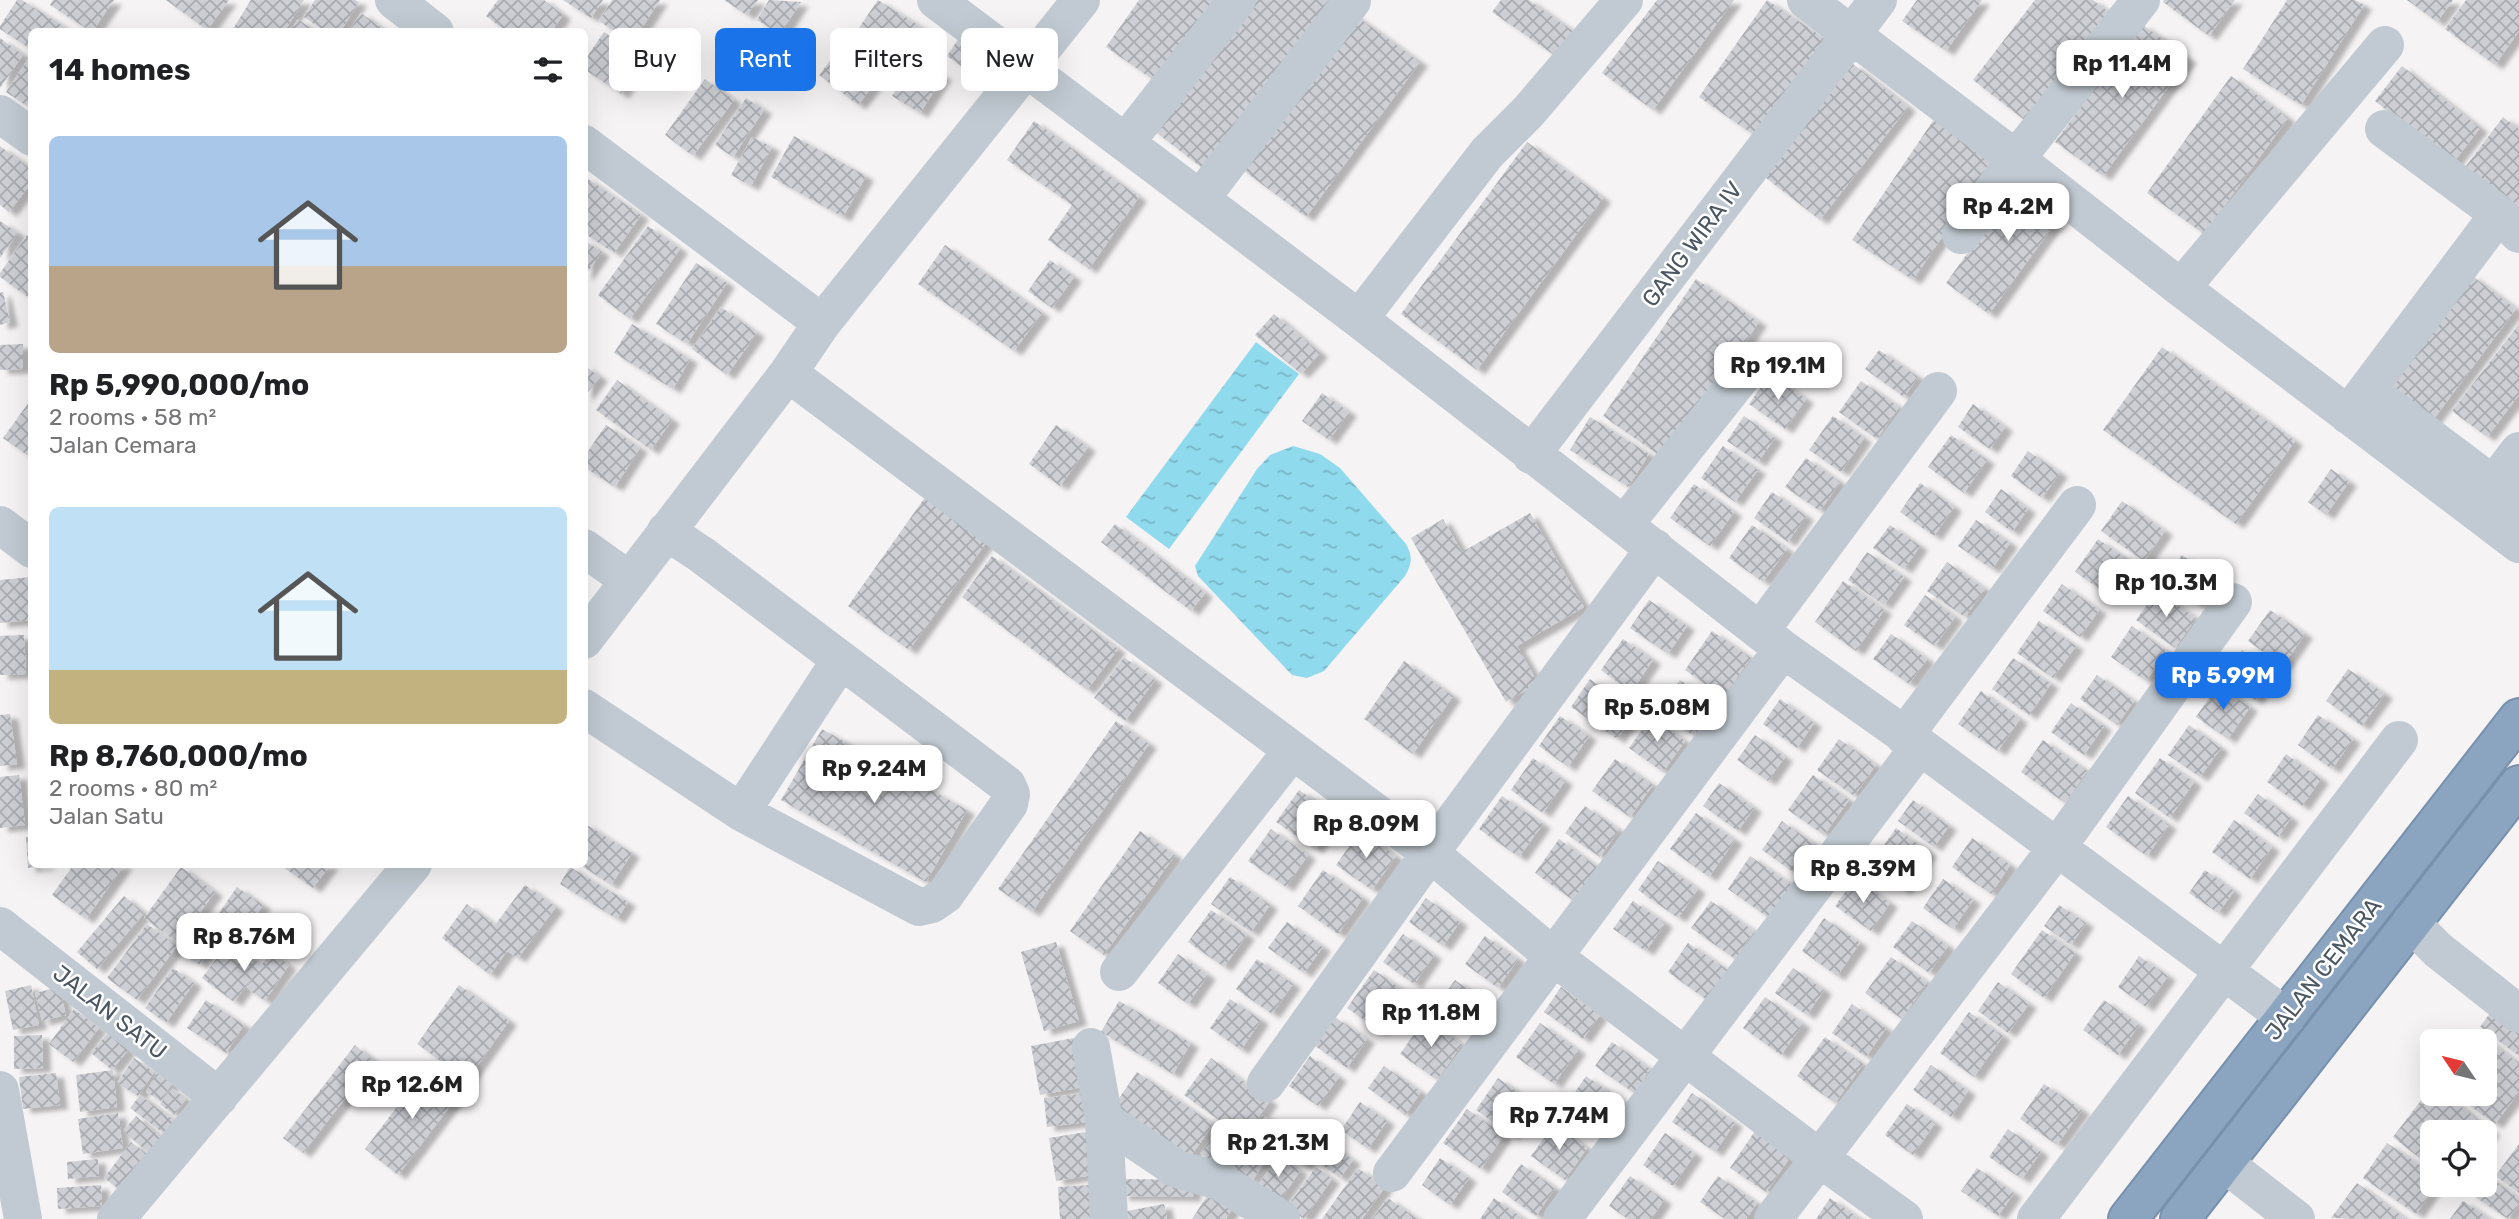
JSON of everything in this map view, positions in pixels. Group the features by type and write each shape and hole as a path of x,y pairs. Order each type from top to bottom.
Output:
{"highway":[{"name":"JALAN CEMARA","path":"2128,1219 2519,719"},
{"name":"JALAN CEMARA","path":"2179,1219 2519,785"}],"street":[{"path":"394,0 430,28"},
{"path":"936,0 974,28"},
{"path":"1058,30 1081,0"},
{"path":"1126,142 1237,0"},
{"path":"1359,319 1471,173 1528,112 1624,0"},
{"path":"1806,0 2017,159 2181,288 2357,402 2506,494 2519,451"},
{"name":"GANG WIRA IV","path":"1531,455 1878,0"},
{"path":"1961,235 2141,0"},
{"path":"1200,198 1352,1"},
{"path":"2181,288 2385,45"},
{"path":"588,635 788,373 822,323 1009,91"},
{"path":"1058,91 1359,319 1771,640 2286,1017"},
{"path":"0,114 28,134"},
{"path":"2357,402 2509,224 2384,130"},
{"path":"588,147 822,323"},
{"path":"1624,526 1747,370"},
{"path":"788,373 1430,853 1555,957 1904,1219"},
{"path":"1392,1173 1555,957 1938,391"},
{"path":"2357,402 2519,544"},
{"path":"1562,1219 1685,1056 1912,741 2077,505"},
{"path":"0,526 28,546"},
{"path":"588,711 741,812 919,907 932,904 945,895 1009,804 1011,794 1007,785 702,555 666,531"},
{"path":"1266,1083 1430,853 1655,548"},
{"path":"588,551 629,580"},
{"path":"1773,1219 2056,849 2233,602"},
{"path":"741,812 840,661"},
{"path":"2036,1219 2399,740"},
{"path":"1119,972 1292,751"},
{"path":"116,1219 410,868"},
{"path":"2411,923 2438,950 2519,1014"},
{"name":"JALAN SATU","path":"0,926 219,1097"},
{"path":"1091,1046 1104,1120 1109,1219"},
{"path":"0,1090 23,1219"},
{"path":"1104,1120 1177,1169 1219,1181 1282,1219"},
{"path":"2224,1163 2296,1219"}],"water":[{"path":"1256,342 1299,374 1169,549 1126,517"},
{"path":"1293,446 1320,454 1340,468 1406,544 1411,556 1405,576 1324,671 1307,678 1292,675 1198,576 1195,566 1257,469 1270,455"}],"building":[{"path":"17,0 22,0 66,28 28,28 28,47 0,29"},
{"path":"53,0 114,0 95,28 86,28 50,5"},
{"path":"166,0 229,0 208,28 204,28"},
{"path":"251,0 304,0 286,28 234,28"},
{"path":"315,0 359,2 343,28 320,28 304,17"},
{"path":"498,0 544,0 563,15 554,28 502,28 486,16"},
{"path":"563,0 603,0 591,18"},
{"path":"612,0 660,0 642,28 610,28 599,21"},
{"path":"724,0 758,0 747,15"},
{"path":"769,0 801,2 784,28 770,28 757,20"},
{"path":"878,0 923,28 859,28"},
{"path":"1139,0 1221,0 1162,86 1106,47"},
{"path":"1245,0 1344,0 1210,174 1148,126"},
{"path":"1501,0 1529,0 1574,32 1557,57 1492,12"},
{"path":"1657,0 1734,0 1653,110 1602,73"},
{"path":"1767,0 1824,38 1755,136 1699,97"},
{"path":"1917,0 1982,0 1946,51 1902,21"},
{"path":"2035,0 2093,0 2111,14 2027,122 1973,80"},
{"path":"2235,0 2209,36 2163,2"},
{"path":"2287,0 2355,0 2364,5 2301,105 2243,69"},
{"path":"2407,0 2453,0 2437,22"},
{"path":"2466,0 2519,0 2519,31 2495,65 2445,29"},
{"path":"361,13 382,28 351,28"},
{"path":"1352,13 1420,62 1306,217 1239,167"},
{"path":"298,19 310,28 292,28"},
{"path":"2142,24 2189,59 2103,176 2055,142"},
{"path":"604,32 609,35 609,86 588,72 588,55"},
{"path":"961,35 961,66 947,56"},
{"path":"0,38 23,55 0,88"},
{"path":"28,59 28,105 6,92"},
{"path":"830,61 830,83 819,75"},
{"path":"1853,64 1908,107 1820,220 1765,177"},
{"path":"2402,66 2480,128 2453,163 2375,101"},
{"path":"2231,76 2288,118 2204,234 2147,193"},
{"path":"705,79 715,86 715,91 722,91 734,100 693,156 665,135 696,91 701,91"},
{"path":"840,91 869,91 858,105"},
{"path":"895,91 934,91 920,113 892,96"},
{"path":"746,98 764,110 733,157 715,145"},
{"path":"1937,115 1997,156 1913,280 1852,240"},
{"path":"2503,117 2519,129 2519,213 2463,170"},
{"path":"1034,121 1139,197 1089,269 1048,240 1072,205 1007,160"},
{"path":"794,136 866,176 843,217 771,177"},
{"path":"752,137 772,147 751,186 731,175"},
{"path":"1527,142 1603,198 1477,370 1401,314"},
{"path":"0,146 28,167 28,187 9,212 0,205"},
{"path":"2026,172 2070,203 1989,314 1946,283"},
{"path":"588,179 641,215 614,253 588,236"},
{"path":"0,221 18,233 0,258"},
{"path":"648,226 680,249 630,319 598,295"},
{"path":"28,236 28,297 0,277 0,273"},
{"path":"588,243 602,252 588,271"},
{"path":"945,245 1042,313 1014,351 918,284"},
{"path":"1050,260 1074,277 1052,308 1028,291"},
{"path":"696,263 727,283 687,344 656,324"},
{"path":"2471,275 2516,309 2427,428 2381,394"},
{"path":"1696,279 1759,322 1666,460 1603,416"},
{"path":"3,292 10,322 0,325 0,293"},
{"path":"721,307 757,333 727,375 692,349"},
{"path":"1274,314 1320,353 1301,374 1255,335"},
{"path":"632,324 690,359 673,389 614,353"},
{"path":"2519,324 2519,395 2487,437 2452,411"},
{"path":"23,344 23,369 0,370 0,345"},
{"path":"2162,347 2295,441 2236,524 2103,430"},
{"path":"1879,350 1918,377 1904,397 1865,369"},
{"path":"588,368 600,377 588,392"},
{"path":"1770,374 1806,399 1785,429 1749,404"},
{"path":"617,380 672,420 651,450 596,410"},
{"path":"1861,381 1899,407 1877,439 1839,412"},
{"path":"1322,393 1349,412 1329,440 1302,421"},
{"path":"28,404 28,454 3,438"},
{"path":"1973,404 2005,427 1990,449 1958,427"},
{"path":"1744,416 1775,438 1758,462 1727,441"},
{"path":"1833,416 1864,438 1841,472 1809,450"},
{"path":"1590,417 1649,454 1628,487 1570,450"},
{"path":"606,425 640,448 615,487 588,470 588,451"},
{"path":"1056,425 1088,447 1060,486 1029,464"},
{"path":"1951,435 1987,460 1964,493 1928,467"},
{"path":"1723,446 1758,470 1735,502 1701,478"},
{"path":"2028,451 2060,473 2042,498 2011,476"},
{"path":"1806,458 1840,482 1820,511 1785,487"},
{"path":"2331,469 2349,482 2326,515 2308,502"},
{"path":"1920,483 1954,507 1934,536 1900,512"},
{"path":"1694,484 1734,512 1710,546 1670,518"},
{"path":"2001,489 2028,509 2012,532 1985,512"},
{"path":"1772,492 1806,516 1788,542 1754,518"},
{"path":"926,496 988,540 909,650 848,606"},
{"path":"2122,501 2165,531 2144,561 2101,531"},
{"path":"1530,513 1584,607 1517,646 1538,683 1506,702 1411,538 1443,519 1462,552"},
{"path":"1976,520 2010,543 1992,569 1958,546"},
{"path":"1115,524 1205,593 1191,611 1101,542"},
{"path":"1752,525 1787,549 1763,582 1729,558"},
{"path":"1890,525 1920,546 1904,569 1873,548"},
{"path":"2098,539 2131,562 2108,595 2075,572"},
{"path":"1867,552 1904,577 1884,605 1848,580"},
{"path":"2182,555 2215,578 2197,604 2164,580"},
{"path":"992,556 1118,649 1087,690 962,597"},
{"path":"1947,562 1985,589 1965,617 1927,591"},
{"path":"28,577 28,620 0,623 0,580"},
{"path":"1843,581 1884,610 1856,651 1815,622"},
{"path":"2062,584 2099,610 2080,637 2043,611"},
{"path":"2157,591 2196,618 2175,648 2136,620"},
{"path":"1925,595 1955,617 1935,646 1904,625"},
{"path":"1649,600 1687,626 1668,654 1630,628"},
{"path":"2270,610 2305,634 2283,666 2248,641"},
{"path":"2039,621 2076,646 2053,678 2017,653"},
{"path":"2132,626 2167,651 2146,681 2111,657"},
{"path":"1712,631 1751,658 1723,697 1685,670"},
{"path":"1891,634 1927,659 1909,684 1873,659"},
{"path":"24,635 26,674 0,675 0,636"},
{"path":"1623,639 1653,660 1631,692 1601,670"},
{"path":"2242,650 2274,673 2255,700 2222,677"},
{"path":"1124,657 1155,680 1125,721 1094,698"},
{"path":"2013,658 2051,684 2029,715 1992,689"},
{"path":"1404,661 1453,696 1413,754 1364,719"},
{"path":"2348,669 2385,694 2362,726 2326,701"},
{"path":"2097,675 2134,701 2117,725 2080,699"},
{"path":"1590,679 1636,712 1617,739 1571,707"},
{"path":"1680,680 1716,704 1694,736 1658,711"},
{"path":"2218,685 2250,707 2228,739 2196,717"},
{"path":"1981,691 2020,719 1998,751 1958,724"},
{"path":"1780,699 1814,723 1797,748 1763,724"},
{"path":"2071,703 2104,726 2084,755 2051,732"},
{"path":"10,714 17,764 0,766 0,715"},
{"path":"2318,715 2353,739 2332,769 2298,745"},
{"path":"1560,716 1589,736 1568,767 1539,746"},
{"path":"1651,717 1685,741 1663,772 1629,748"},
{"path":"1116,721 1149,744 1032,912 998,889"},
{"path":"2189,725 2221,748 2200,777 2168,755"},
{"path":"822,729 967,810 926,882 781,800"},
{"path":"1755,735 1785,757 1768,781 1737,760"},
{"path":"1839,739 1876,765 1854,796 1817,770"},
{"path":"2043,740 2087,771 2065,803 2021,772"},
{"path":"2286,754 2321,779 2302,806 2267,782"},
{"path":"1533,758 1565,781 1543,813 1511,790"},
{"path":"2160,758 2194,782 2170,818 2135,793"},
{"path":"1615,759 1653,785 1630,817 1592,791"},
{"path":"19,775 25,825 0,828 0,777"},
{"path":"1813,775 1849,800 1824,835 1788,810"},
{"path":"1719,783 1754,808 1738,831 1703,806"},
{"path":"1299,790 1338,817 1315,849 1276,822"},
{"path":"2258,794 2291,818 2278,837 2244,813"},
{"path":"1502,796 1543,824 1519,857 1479,829"},
{"path":"2128,796 2169,825 2147,856 2106,827"},
{"path":"1913,800 1949,826 1934,847 1898,821"},
{"path":"1585,806 1619,830 1600,857 1565,833"},
{"path":"1696,813 1735,840 1709,877 1670,849"},
{"path":"2234,820 2272,847 2250,879 2212,852"},
{"path":"1782,821 1816,845 1796,874 1762,850"},
{"path":"588,826 632,853 611,885 585,868 588,868"},
{"path":"1896,828 1929,852 1903,890 1869,866"},
{"path":"1271,829 1308,855 1286,887 1248,861"},
{"path":"1140,831 1175,855 1104,955 1070,931"},
{"path":"1360,831 1396,856 1372,890 1336,865"},
{"path":"26,837 28,837 28,868"},
{"path":"1972,838 2010,865 1991,894 1952,867"},
{"path":"1559,839 1600,869 1577,903 1535,873"},
{"path":"1750,856 1792,885 1769,918 1728,889"},
{"path":"1658,861 1698,889 1678,918 1638,890"},
{"path":"71,868 122,868 86,919 52,895"},
{"path":"180,868 215,892 178,943 144,918"},
{"path":"284,868 328,868 313,888"},
{"path":"572,868 628,902 617,919 560,884"},
{"path":"1323,870 1363,898 1338,934 1298,906"},
{"path":"2205,870 2234,891 2218,913 2189,893"},
{"path":"1230,877 1270,905 1251,932 1211,904"},
{"path":"1855,878 1890,903 1871,931 1835,906"},
{"path":"1943,879 1973,900 1953,929 1923,908"},
{"path":"525,885 556,907 518,958 507,951 490,975 442,938 467,904 495,925"},
{"path":"237,887 263,905 240,939 214,920"},
{"path":"124,896 144,913 97,969 77,952"},
{"path":"1426,898 1460,922 1443,946 1409,922"},
{"path":"1633,901 1665,923 1646,951 1613,929"},
{"path":"1711,901 1754,931 1735,959 1691,928"},
{"path":"2059,905 2086,923 2071,945 2044,926"},
{"path":"1211,910 1247,935 1224,967 1188,942"},
{"path":"1824,918 1860,943 1837,976 1802,951"},
{"path":"202,920 220,931 200,965 182,954"},
{"path":"1912,921 1948,946 1929,973 1893,947"},
{"path":"1287,922 1323,947 1304,973 1268,948"},
{"path":"147,924 177,946 137,1000 107,978"},
{"path":"2042,930 2075,953 2044,998 2011,974"},
{"path":"1403,934 1434,955 1414,984 1383,962"},
{"path":"1485,936 1518,959 1498,988 1465,964"},
{"path":"229,941 262,965 270,952 289,965 265,1001 246,988 260,967 234,1002 202,978"},
{"path":"1056,942 1079,1021 1044,1031 1021,952"},
{"path":"1688,943 1732,973 1711,1003 1668,972"},
{"path":"1178,954 1208,975 1188,1004 1158,983"},
{"path":"2139,956 2168,976 2146,1007 2118,987"},
{"path":"1891,957 1927,982 1902,1019 1865,993"},
{"path":"1257,959 1293,984 1272,1014 1236,989"},
{"path":"173,968 194,983 166,1023 145,1008"},
{"path":"1793,968 1824,990 1807,1015 1775,993"},
{"path":"1374,970 1407,993 1380,1031 1347,1008"},
{"path":"1455,980 1487,1003 1473,1024 1440,1001"},
{"path":"1998,982 2029,1004 2008,1033 1978,1011"},
{"path":"31,985 39,1025 13,1030 5,991"},
{"path":"459,985 509,1021 467,1080 417,1044"},
{"path":"59,987 66,1015 42,1021 35,993"},
{"path":"1561,987 1600,1015 1583,1039 1544,1012"},
{"path":"1765,997 1803,1024 1781,1055 1743,1028"},
{"path":"1230,999 1261,1020 1241,1050 1210,1028"},
{"path":"206,1000 244,1025 226,1053 187,1028"},
{"path":"2104,1000 2139,1025 2118,1055 2083,1030"},
{"path":"1119,1001 1191,1043 1173,1074 1101,1032"},
{"path":"1852,1004 1886,1028 1866,1057 1832,1033"},
{"path":"2495,1006 2519,1024 2519,1056 2497,1040 2497,1029 2480,1027"},
{"path":"74,1009 99,1028 73,1062 49,1044"},
{"path":"1969,1012 2003,1036 1974,1077 1940,1053"},
{"path":"1335,1017 1367,1039 1347,1068 1315,1046"},
{"path":"1425,1019 1462,1044 1437,1080 1400,1054"},
{"path":"1540,1023 1578,1050 1554,1084 1516,1057"},
{"path":"108,1033 128,1050 112,1070 91,1053"},
{"path":"42,1035 43,1068 14,1069 14,1036"},
{"path":"1085,1036 1094,1085 1040,1095 1031,1046"},
{"path":"1825,1037 1863,1064 1835,1103 1797,1076"},
{"path":"1612,1042 1650,1069 1634,1093 1595,1066"},
{"path":"355,1045 374,1061 303,1153 283,1138"},
{"path":"2497,1047 2519,1063 2519,1092 2497,1121 2490,1120 2470,1106 2497,1106"},
{"path":"1310,1056 1339,1077 1318,1106 1289,1086"},
{"path":"134,1058 154,1072 138,1096 117,1083"},
{"path":"1211,1058 1270,1101 1244,1138 1184,1095"},
{"path":"1931,1065 1968,1091 1951,1117 1913,1090"},
{"path":"1384,1066 1421,1092 1405,1115 1368,1088"},
{"path":"427,1067 460,1093 398,1175 365,1149"},
{"path":"113,1070 117,1107 80,1112 76,1075"},
{"path":"1137,1072 1213,1124 1189,1159 1113,1107"},
{"path":"56,1073 60,1105 23,1109 19,1077"},
{"path":"157,1073 172,1083 161,1101 146,1092"},
{"path":"1586,1076 1621,1100 1601,1128 1567,1104"},
{"path":"1498,1078 1533,1103 1511,1135 1476,1110"},
{"path":"2044,1084 2082,1110 2057,1145 2020,1119"},
{"path":"172,1088 186,1099 174,1115 160,1104"},
{"path":"1098,1092 1102,1120 1047,1127 1044,1098"},
{"path":"1692,1093 1735,1123 1715,1152 1672,1122"},
{"path":"140,1095 180,1125 170,1138 130,1108"},
{"path":"1360,1102 1387,1121 1368,1149 1341,1130"},
{"path":"2420,1102 2420,1106 2460,1106 2478,1120 2420,1120 2420,1158 2393,1137"},
{"path":"1907,1104 1935,1123 1913,1155 1885,1135"},
{"path":"1467,1109 1504,1135 1481,1169 1443,1143"},
{"path":"118,1113 123,1148 83,1154 78,1119"},
{"path":"1263,1115 1286,1129 1252,1181 1229,1166"},
{"path":"136,1116 162,1139 150,1154 123,1131"},
{"path":"1299,1120 1323,1136 1304,1166 1280,1150"},
{"path":"1554,1124 1587,1148 1565,1180 1531,1156"},
{"path":"2008,1129 2041,1152 2022,1179 1989,1157"},
{"path":"1098,1130 1105,1173 1056,1181 1049,1138"},
{"path":"1219,1130 1235,1144 1216,1167 1200,1153"},
{"path":"1755,1131 1791,1156 1766,1192 1730,1168"},
{"path":"1665,1133 1695,1154 1673,1186 1643,1165"},
{"path":"1326,1141 1353,1160 1340,1178 1314,1159"},
{"path":"131,1142 152,1158 125,1194 104,1178"},
{"path":"2387,1143 2420,1165 2420,1197 2428,1197 2416,1214 2363,1178"},
{"path":"2519,1144 2519,1193 2497,1177 2497,1173"},
{"path":"1278,1156 1300,1171 1279,1202 1257,1187"},
{"path":"1440,1158 1469,1178 1450,1205 1422,1185"},
{"path":"98,1159 99,1176 68,1179 67,1162"},
{"path":"1521,1164 1555,1188 1536,1216 1502,1192"},
{"path":"1316,1167 1332,1179 1304,1219 1287,1207"},
{"path":"1358,1168 1385,1187 1362,1219 1322,1219"},
{"path":"1977,1168 2014,1193 1998,1216 1961,1191"},
{"path":"1630,1176 1664,1200 1651,1219 1628,1219 1609,1206"},
{"path":"1718,1176 1757,1203 1746,1219 1725,1219 1700,1202"},
{"path":"1122,1179 1194,1180 1193,1197 1121,1196"},
{"path":"2497,1182 2519,1198 2519,1204 2508,1219 2475,1197 2497,1197"},
{"path":"2357,1183 2406,1219 2331,1218"},
{"path":"1105,1184 1106,1219 1060,1219 1058,1187"},
{"path":"101,1185 102,1206 58,1209 57,1188"},
{"path":"1213,1187 1236,1202 1226,1219 1192,1219"},
{"path":"1388,1198 1417,1219 1372,1219"},
{"path":"1494,1198 1524,1219 1480,1219"},
{"path":"1830,1198 1860,1219 1816,1219"},
{"path":"2463,1201 2490,1219 2450,1219"},
{"path":"1164,1204 1167,1219 1123,1219 1122,1212"}]}
